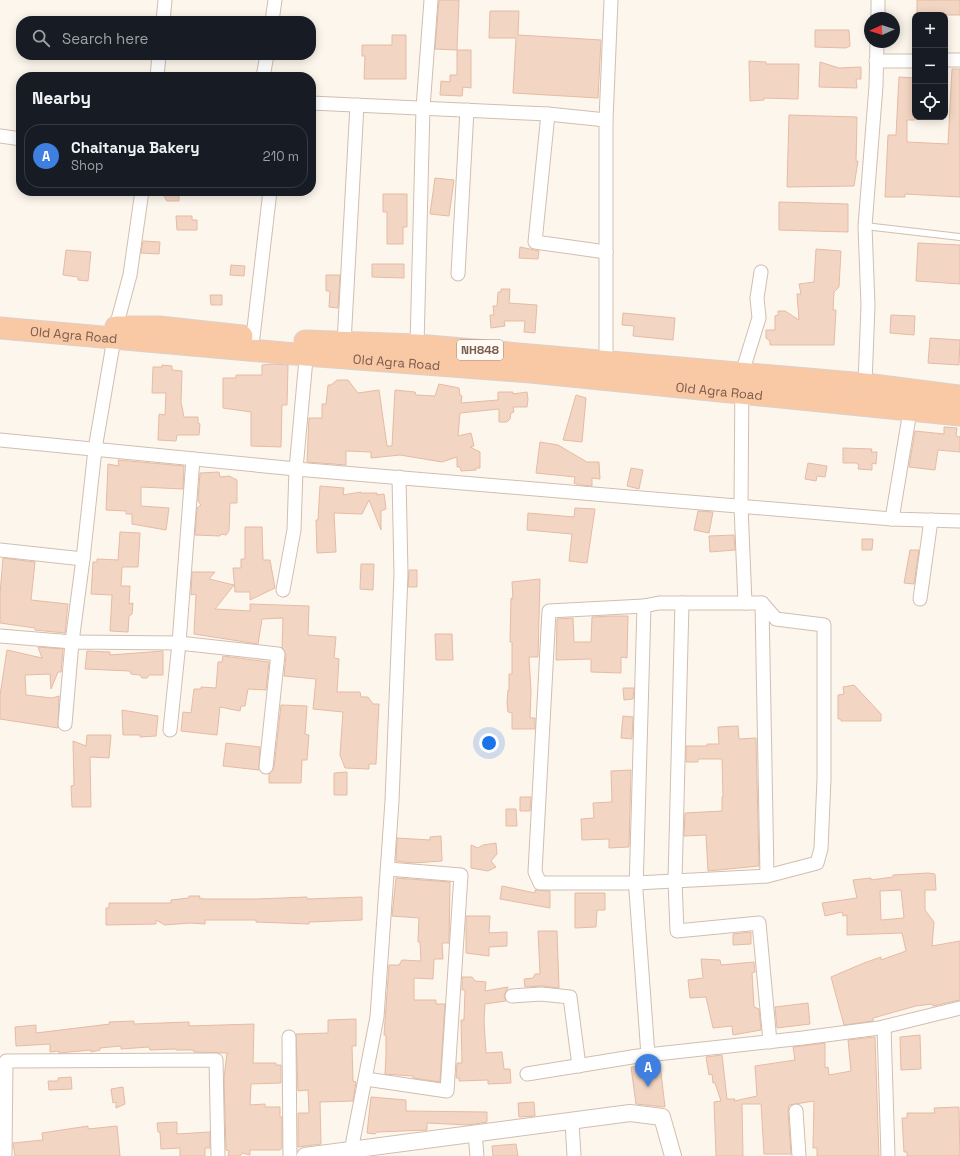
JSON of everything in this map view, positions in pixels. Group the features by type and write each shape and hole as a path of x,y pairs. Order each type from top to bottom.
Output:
{"highway":[{"name":"NH848","path":"0,314 115,333 159,327 253,337 307,348 344,342 417,345 606,361 742,383 865,384 960,396"},
{"name":"Old Agra Road","path":"0,328 115,333 307,348 530,372 742,383 863,406 960,416"},
{"path":"863,406 865,384"}],"street":[{"path":"163,16 165,0"},
{"path":"273,16 275,0"},
{"path":"417,345 423,108 431,0"},
{"path":"606,361 606,120 611,0"},
{"path":"878,0 878,12"},
{"path":"865,384 868,305 865,226 877,48"},
{"path":"157,72 159,60"},
{"path":"264,72 266,60"},
{"path":"948,60 960,60"},
{"path":"876,61 912,61"},
{"path":"316,103 548,114 606,120"},
{"path":"344,342 357,105"},
{"path":"458,274 467,110"},
{"path":"548,114 535,242 606,252"},
{"path":"0,136 16,138"},
{"path":"65,724 72,642 83,559 94,448 115,333 130,275 141,196"},
{"path":"253,337 269,196"},
{"path":"745,603 741,506 742,383 759,318 757,298 761,272"},
{"path":"283,590 294,530 296,469 307,348"},
{"path":"892,519 910,411"},
{"path":"0,440 94,448 296,469 892,519 960,521"},
{"path":"170,730 179,644 193,459"},
{"path":"351,1151 366,1080 377,1016 388,869 392,801 400,574 399,477"},
{"path":"920,599 931,520"},
{"path":"0,550 83,559"},
{"path":"659,603 682,603 762,603 776,619 824,625 824,779 821,849 817,863 767,876 636,884 540,883 535,872 549,611 644,606 659,603"},
{"path":"682,603 675,881 677,931 759,923 770,1042"},
{"path":"762,603 767,876"},
{"path":"644,606 636,884 648,1055"},
{"path":"0,636 72,642 179,644 278,654 266,767"},
{"path":"366,1080 447,1092 461,876 388,869"},
{"path":"512,996 541,994 570,997 579,1066"},
{"path":"527,1074 648,1055 770,1042 884,1027 960,1008"},
{"path":"884,1027 888,1156"},
{"path":"288,1037 290,1156"},
{"path":"5,1156 6,1061 208,1060 216,1060 218,1156"},
{"path":"796,1111 799,1156"},
{"path":"305,1156 351,1151 475,1133 572,1122 630,1113 662,1117 673,1156"},
{"path":"572,1122 574,1156"},
{"path":"475,1133 477,1156"}],"lane":[{"path":"865,226 960,237"}],"building":[{"path":"439,0 459,0 457,50 435,49"},
{"path":"917,0 960,0 960,15 948,15 948,12 917,12"},
{"path":"490,11 519,11 518,35 601,40 598,98 513,93 516,38 489,38"},
{"path":"815,30 849,30 850,46 846,48 815,47"},
{"path":"392,35 406,35 406,79 364,79 365,56 362,56 362,45 392,45"},
{"path":"457,50 471,50 471,88 463,87 462,96 440,95 441,81 450,82 450,75 457,75"},
{"path":"749,61 766,62 766,64 799,64 798,99 764,98 764,100 750,101"},
{"path":"820,62 839,68 861,67 861,79 856,79 857,88 819,87"},
{"path":"952,69 960,69 960,197 905,194 905,197 885,197 888,135 896,135 899,77 912,78 912,120 907,120 907,142 948,144"},
{"path":"789,115 857,117 856,161 858,161 854,186 787,187"},
{"path":"435,178 454,180 449,216 430,214"},
{"path":"383,194 407,194 407,227 403,227 403,244 387,244 387,212 383,212"},
{"path":"164,196 179,196 179,201 167,201"},
{"path":"779,202 848,204 848,232 779,230"},
{"path":"176,216 192,216 192,220 197,220 197,230 177,230"},
{"path":"143,241 160,242 159,254 141,253"},
{"path":"918,243 960,245 960,284 916,281"},
{"path":"520,247 539,251 538,259 519,258"},
{"path":"816,249 841,251 839,287 834,292 833,310 836,310 834,345 770,345 770,341 766,338 766,330 775,330 775,316 778,315 778,311 785,311 799,320 797,294 801,294 799,284 814,282"},
{"path":"66,250 91,252 88,281 78,280 78,277 63,275"},
{"path":"372,264 404,264 404,278 372,277"},
{"path":"231,265 245,266 244,276 230,275"},
{"path":"326,275 340,275 338,308 329,307 330,291 326,291"},
{"path":"501,289 510,289 509,303 537,305 535,333 524,332 525,321 504,321 505,326 491,328 490,315 494,315 493,306 497,306 498,292 501,292"},
{"path":"210,295 222,295 222,305 211,305"},
{"path":"623,313 675,318 673,340 633,336 634,326 622,325"},
{"path":"891,315 915,316 914,335 890,333"},
{"path":"930,338 960,340 959,365 928,363"},
{"path":"162,365 172,366 172,370 182,371 181,402 184,417 198,417 198,423 200,424 199,435 177,435 176,441 158,440 159,414 165,415 166,393 152,393 153,367 162,367"},
{"path":"262,365 288,365 287,405 282,405 281,447 251,446 251,412 223,408 223,378 236,378 236,375 262,375"},
{"path":"337,380 348,380 358,393 379,390 387,446 392,446 395,390 415,392 416,395 435,396 439,384 459,388 460,395 462,396 461,403 498,400 498,392 513,392 513,394 527,392 528,399 527,407 513,407 514,412 511,413 510,419 507,422 499,422 499,409 460,413 458,436 471,433 474,446 470,447 480,452 480,468 476,468 476,470 461,471 460,467 457,467 457,457 442,462 400,455 371,458 371,452 346,451 346,465 307,462 309,418 322,418 322,404 326,404 328,385 331,385"},
{"path":"576,395 586,398 582,442 563,440"},
{"path":"944,427 957,428 956,436 960,437 960,452 938,450 935,470 909,467 915,431 944,434"},
{"path":"540,442 558,445 587,462 599,462 600,479 592,478 592,486 580,485 574,483 575,477 536,473"},
{"path":"843,448 872,449 871,452 877,452 876,464 872,463 872,470 858,469 859,465 856,463 843,463"},
{"path":"118,460 184,466 183,489 141,487 141,506 169,508 166,530 132,524 132,514 126,514 126,511 106,510 108,464 119,466"},
{"path":"808,463 827,466 825,477 817,476 816,481 805,479"},
{"path":"631,468 643,470 639,489 627,486"},
{"path":"219,472 220,477 229,476 237,480 237,503 230,503 229,531 226,535 221,534 220,536 195,535 197,508 201,505 198,501 200,473"},
{"path":"320,486 344,488 343,495 361,492 377,493 377,495 384,494 386,509 381,511 381,530 369,500 362,514 334,513 336,552 317,553 316,520 318,520"},
{"path":"575,508 595,509 587,563 569,561 572,534 527,530 528,513 574,517"},
{"path":"698,511 713,512 709,533 694,530"},
{"path":"245,527 262,527 263,560 270,560 275,588 250,600 250,592 235,592 233,568 241,568 241,559 245,559"},
{"path":"120,532 140,533 138,567 122,567 121,586 130,586 129,604 133,603 132,614 129,616 128,632 110,631 112,595 91,594 93,562 97,562 97,559 118,560"},
{"path":"734,535 735,550 710,552 709,536"},
{"path":"862,539 873,539 872,550 862,550"},
{"path":"910,550 919,550 914,584 904,583"},
{"path":"3,558 35,562 31,600 68,604 65,633 35,630 35,628 0,623 0,594"},
{"path":"361,564 374,564 373,590 360,589"},
{"path":"409,570 417,570 417,587 408,587"},
{"path":"192,572 215,572 209,579 234,585 215,609 250,611 250,604 309,606 308,635 336,637 334,658 339,659 337,692 360,692 361,697 368,697 373,704 379,704 376,764 369,764 369,769 345,768 340,755 343,712 313,709 316,679 284,676 286,655 282,647 283,618 262,619 258,644 194,634 196,594 191,595"},
{"path":"540,579 538,657 529,657 531,691 530,718 535,718 535,729 512,729 512,713 508,712 507,702 509,674 512,674 512,642 510,642 511,598 513,599 512,582"},
{"path":"628,616 627,658 621,657 621,673 591,672 591,659 556,660 557,619 573,618 574,642 591,642 592,617"},
{"path":"435,634 452,634 453,660 436,660"},
{"path":"38,647 63,649 61,672 58,672 51,689 50,674 25,675 26,695 52,698 59,696 58,728 0,719 0,695 7,650 42,658"},
{"path":"87,651 110,652 110,655 163,651 163,675 149,675 147,678 142,678 140,675 131,674 130,671 85,669"},
{"path":"223,656 269,662 266,690 248,689 245,706 241,706 240,711 220,707 217,735 181,731 183,712 191,713 194,689 201,689 201,687 216,688 218,662 222,662"},
{"path":"854,685 881,714 881,721 841,721 841,719 838,719 838,695 844,694 843,687"},
{"path":"623,688 634,688 633,699 624,700"},
{"path":"281,705 307,706 305,734 309,735 307,760 302,760 301,783 269,783 269,774 274,768"},
{"path":"122,710 158,716 156,736 140,737 140,735 123,735"},
{"path":"623,716 633,717 632,739 621,738"},
{"path":"738,726 739,739 756,738 759,866 708,871 706,835 684,836 685,813 722,811 722,759 698,759 698,762 686,762 686,746 707,746 707,744 719,744 718,727"},
{"path":"87,735 111,735 109,758 90,757 91,807 72,807 71,786 74,785 73,741 86,746"},
{"path":"226,743 260,747 259,770 223,766"},
{"path":"631,770 629,847 609,848 609,839 582,840 581,819 594,818 593,803 612,802 611,771"},
{"path":"347,772 347,795 334,795 334,773"},
{"path":"520,797 531,797 530,811 520,811"},
{"path":"506,809 516,809 517,826 506,826"},
{"path":"441,836 442,861 412,863 396,861 397,838 430,840 430,837"},
{"path":"496,843 497,854 491,861 496,867 488,871 471,868 471,845 478,848 483,845"},
{"path":"935,874 936,890 925,890 925,910 934,922 932,946 960,941 960,1000 933,1006 932,1004 916,1006 873,1018 873,1021 844,1025 831,977 881,957 881,960 906,951 902,933 847,935 847,915 843,916 842,912 825,916 822,903 857,898 853,880 871,878 871,880 893,877 893,875","holes":["901,890 904,918 881,920 880,891"]},
{"path":"396,878 450,882 449,943 442,943 443,959 434,959 433,979 414,978 414,1000 436,1000 436,1004 445,1004 440,1082 413,1078 413,1076 385,1074 386,1035 384,1035 389,965 399,965 402,960 421,961 420,942 418,942 419,918 392,916"},
{"path":"502,886 535,893 535,890 550,891 550,908 500,899"},
{"path":"575,893 605,893 605,910 597,910 596,927 575,928"},
{"path":"189,896 200,896 199,898 204,899 307,897 307,899 362,897 362,920 309,922 309,924 256,922 256,920 205,920 205,924 190,923 165,925 156,920 156,924 106,925 106,908 109,908 109,903 171,903 171,900 189,898"},
{"path":"466,916 490,916 489,933 507,932 507,946 489,947 489,956 466,953"},
{"path":"538,931 557,931 559,988 542,986 525,987 524,979 533,978 535,974 540,974"},
{"path":"751,932 751,944 733,945 733,934"},
{"path":"701,959 720,960 721,965 754,962 755,972 752,973 754,1007 759,1009 761,1030 733,1035 732,1026 713,1028 706,997 690,998 688,980 703,978"},
{"path":"462,977 472,977 475,981 486,982 485,991 508,987 504,996 506,1001 485,1004 484,1021 486,1053 502,1052 504,1069 510,1069 511,1083 488,1084 488,1080 459,1081 459,1078 456,1078 457,1063 462,1063 461,1020 464,1020 465,990 462,990"},
{"path":"808,1003 810,1024 777,1028 775,1007"},
{"path":"356,1019 356,1046 352,1046 353,1081 356,1082 353,1101 320,1102 321,1144 298,1147 298,1113 309,1113 308,1090 298,1091 296,1034 328,1033 328,1020"},
{"path":"134,1021 134,1024 189,1022 189,1026 254,1024 253,1063 276,1063 276,1065 281,1065 281,1083 251,1084 250,1105 265,1104 265,1107 280,1107 280,1117 282,1117 282,1148 280,1150 250,1150 250,1155 242,1153 240,1156 228,1156 229,1151 226,1150 224,1078 227,1053 194,1052 193,1050 176,1049 150,1050 149,1047 121,1049 121,1046 100,1048 100,1050 91,1052 91,1050 59,1053 59,1051 50,1052 50,1044 16,1046 15,1027 36,1025 36,1033 110,1024 109,1022"},
{"path":"920,1035 921,1069 901,1070 900,1037"},
{"path":"875,1037 879,1156 817,1156 817,1148 813,1148 814,1101 789,1105 788,1112 791,1154 764,1154 761,1104 742,1104 743,1156 716,1156 714,1102 721,1101 715,1083 713,1083 712,1074 709,1075 706,1057 722,1055 727,1099 735,1099 734,1101 757,1096 755,1066 795,1060 793,1047 825,1043 825,1068 828,1067 829,1075 851,1071 848,1040"},
{"path":"660,1064 665,1107 636,1104 631,1067"},
{"path":"71,1077 72,1089 49,1090 48,1081 58,1081 58,1078"},
{"path":"123,1087 125,1104 116,1108 116,1102 113,1103 111,1089"},
{"path":"371,1097 406,1100 406,1111 487,1112 487,1122 468,1125 427,1123 427,1130 377,1132 375,1134 367,1133"},
{"path":"534,1102 535,1116 519,1117 518,1103"},
{"path":"959,1107 960,1156 907,1156 907,1152 904,1152 902,1118 907,1118 907,1113 935,1113 934,1108"},
{"path":"177,1122 177,1134 210,1132 210,1148 205,1148 205,1156 180,1156 180,1148 161,1149 160,1132 158,1132 157,1123"},
{"path":"88,1126 88,1129 117,1126 120,1156 15,1156 13,1143 43,1140 42,1133"},
{"path":"516,1144 518,1156 493,1156 492,1146"}],"place":[{"name":"Chaitanya Bakery","path":"648,1087"}]}
